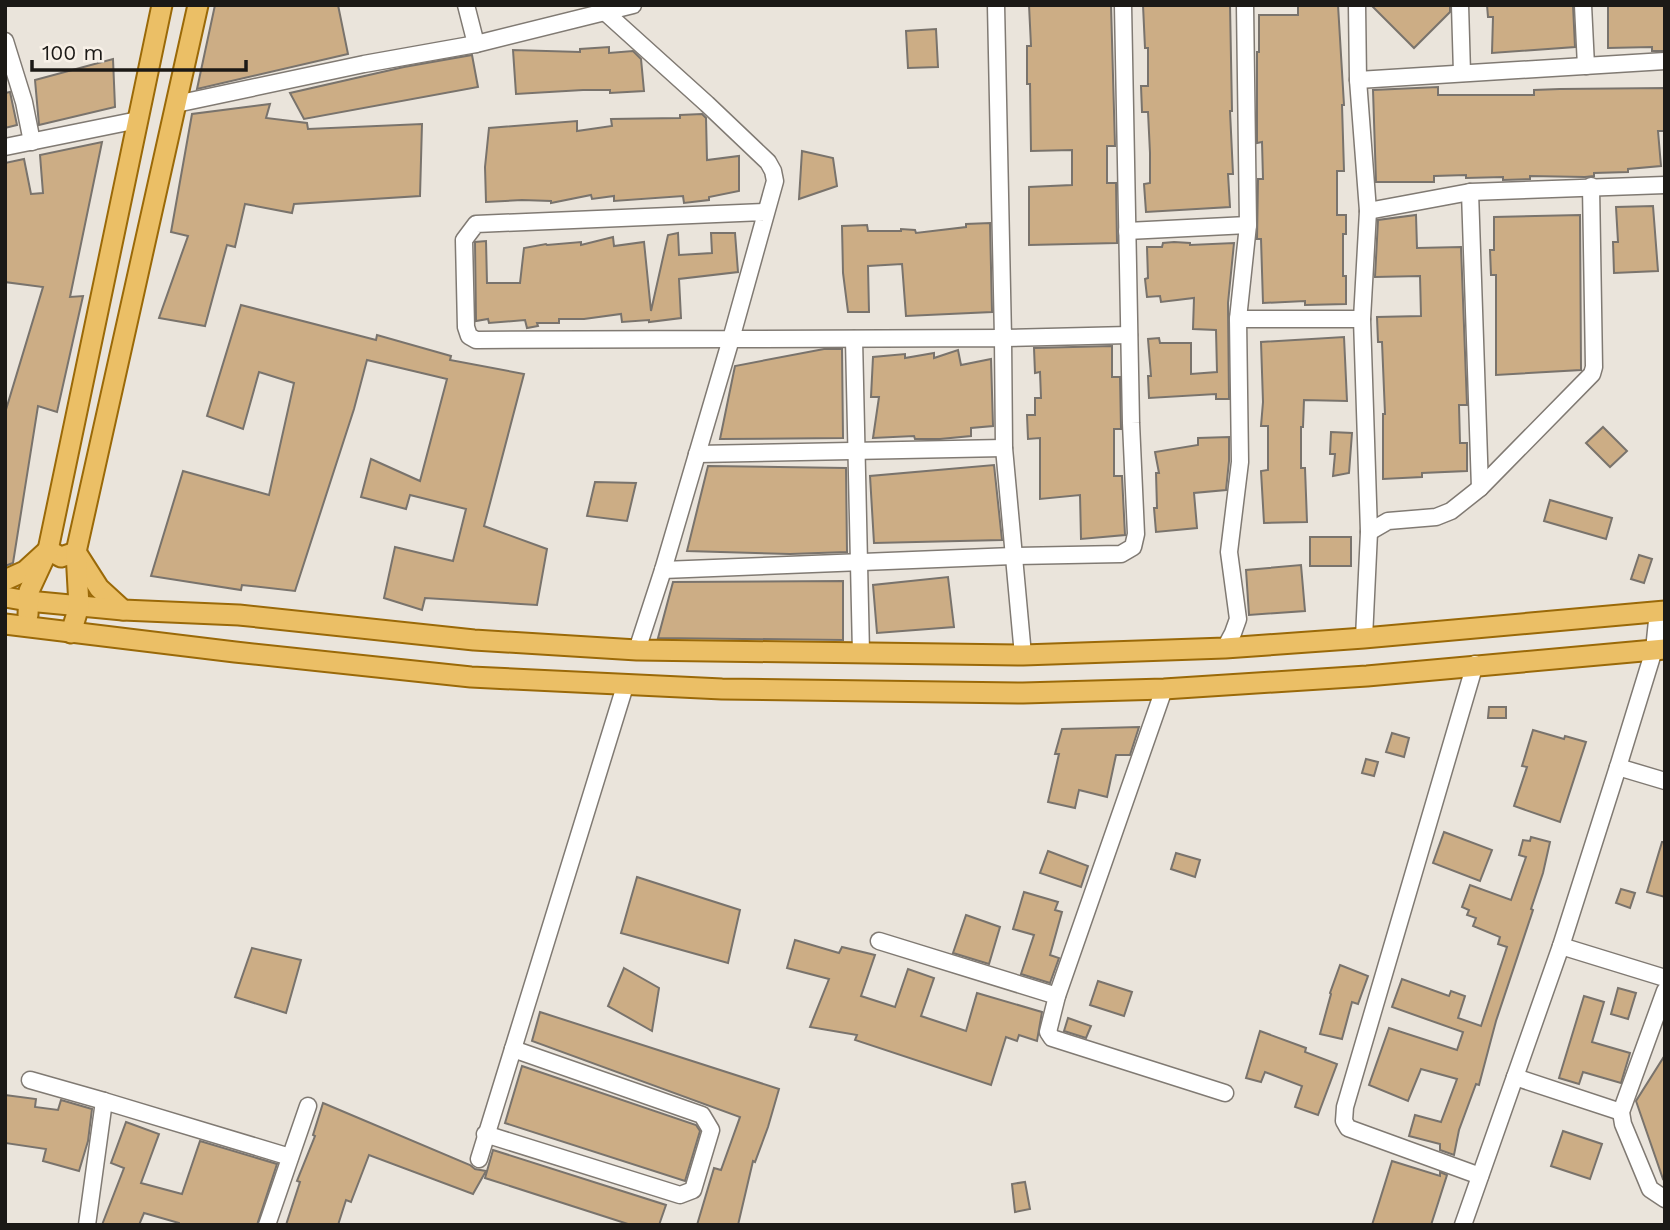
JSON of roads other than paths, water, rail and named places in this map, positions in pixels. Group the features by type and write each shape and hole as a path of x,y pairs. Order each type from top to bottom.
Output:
{"main road":[{"path":"28,628 28,601 33,581 48,550 162,5"},
{"path":"71,633 79,606 76,552 198,5"},
{"path":"48,550 61,557 76,552"},
{"path":"5,580 25,571 48,550"},
{"path":"76,552 99,588 123,610"},
{"path":"5,597 123,610 239,615 474,640 637,650 1023,655 1225,648 1661,611"},
{"path":"5,624 471,677 625,686 1023,693 1164,689 1367,676 1660,649"}],"street":[{"path":"466,5 476,44"},
{"path":"176,104 363,64 476,44 603,9 633,5"},
{"path":"996,5 1004,448 1023,655"},
{"path":"663,570 1121,554 1133,547 1136,534 1129,335 1123,5"},
{"path":"1225,648 1238,619 1229,552 1240,462 1238,319 1248,225 1245,5"},
{"path":"1357,5 1358,80 1368,211 1362,319 1370,532 1364,638"},
{"path":"1460,5 1462,73"},
{"path":"1583,5 1586,66"},
{"path":"603,9 768,162 775,181 731,339 637,650"},
{"path":"5,41 24,102 32,142"},
{"path":"1358,80 1665,61"},
{"path":"5,147 138,120"},
{"path":"1368,211 1470,192 1665,185"},
{"path":"1370,532 1388,521 1436,517 1451,511 1480,488 1592,374 1591,186"},
{"path":"1470,192 1480,488"},
{"path":"766,212 476,224 464,240 466,327 469,336 476,340 1129,335"},
{"path":"1127,231 1248,225"},
{"path":"1238,319 1362,319"},
{"path":"853,339 862,653"},
{"path":"697,454 1004,448"},
{"path":"1463,1225 1561,946 1618,767 1660,649 1661,611"},
{"path":"1475,664 1345,1107 1344,1121 1348,1128 1480,1176"},
{"path":"479,1159 625,686"},
{"path":"1164,689 1057,996 1048,1032 1052,1038 1225,1093"},
{"path":"1618,767 1665,781"},
{"path":"879,941 1057,996"},
{"path":"1561,946 1665,978"},
{"path":"1665,991 1620,1112 1650,1189 1665,1199"},
{"path":"485,1134 680,1195 693,1190 711,1130 702,1115 513,1049"},
{"path":"1515,1077 1620,1112"},
{"path":"30,1080 290,1157"},
{"path":"87,1225 104,1101"},
{"path":"267,1225 308,1106"}]}
